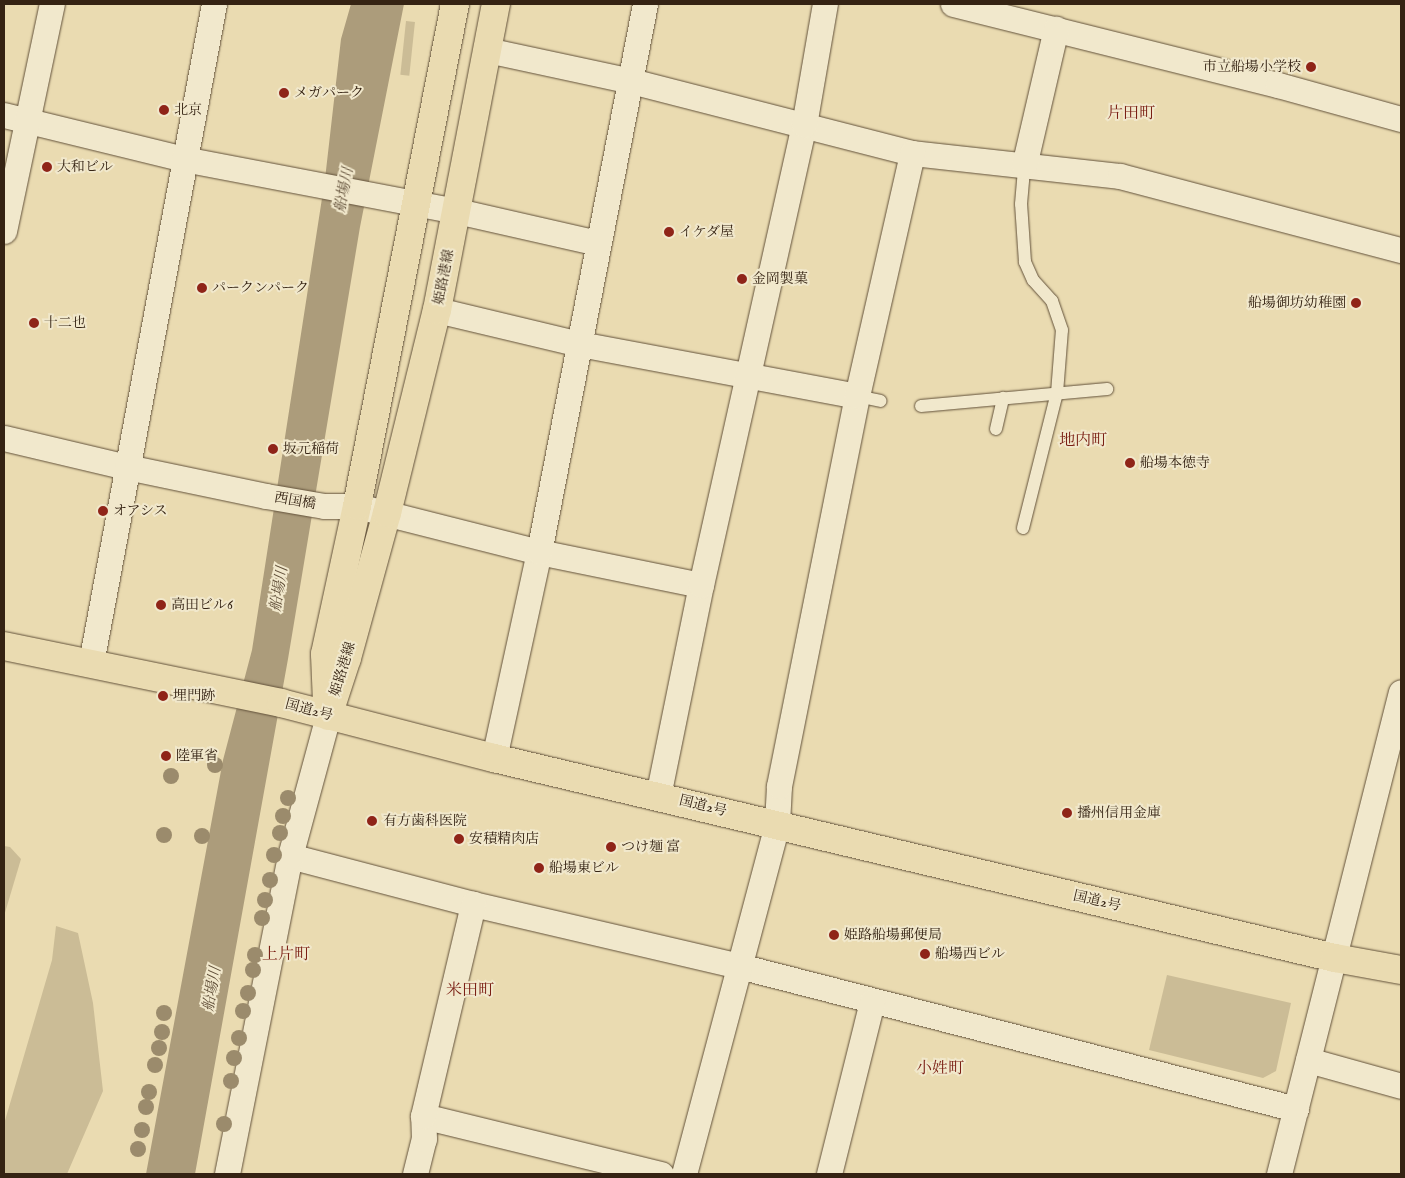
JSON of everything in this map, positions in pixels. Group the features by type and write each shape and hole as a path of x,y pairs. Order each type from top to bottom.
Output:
{"main road":[{"name":"姫路港線","path":"328,716 325,654 418,204 455,4"},
{"name":"姫路港線","path":"328,716 347,658 387,513 437,310 496,4"},
{"name":"国道2号","path":"4,646 287,704 494,758 1335,958 1401,970"}],"street":[{"path":"4,231 16,118 52,4"},
{"path":"92,664 214,4"},
{"path":"494,758 539,552 645,4"},
{"path":"658,796 701,585 804,125 825,4"},
{"path":"953,4 1278,85 1401,119"},
{"path":"1024,166 1056,29"},
{"path":"487,50 630,80 912,153 1120,176 1401,250"},
{"path":"16,118 184,159 457,211 598,243"},
{"path":"684,1174 777,824 779,786 868,399 912,153"},
{"path":"437,310 580,344 868,399"},
{"name":"西国橋","path":"4,438 127,467 266,496 324,506 357,506 539,552 701,585"},
{"path":"1280,1174 1401,692"},
{"path":"227,1174 290,856 328,716"},
{"path":"290,856 473,904 739,966 1296,1109"},
{"path":"415,1174 424,1139 423,1116 473,904"},
{"path":"829,1174 872,1001"},
{"path":"1308,1060 1401,1086"},
{"path":"423,1116 661,1174"}],"lane":[{"path":"1023,528 1057,394 1062,330 1052,301 1033,280 1025,262 1021,204 1024,166"},
{"path":"921,406 1107,389"},
{"path":"996,429 1003,398"}],"shaded area":[{"path":"406,21 415,22 409,76 400,75"},
{"path":"4,846 10,847 21,859 4,916"},
{"path":"56,926 78,933 93,1003 103,1091 67,1174 4,1174 4,1124 52,960"},
{"path":"1167,975 1291,1003 1276,1071 1263,1078 1149,1050"}],"water":[{"name":"船場川","path":"351,4 404,4 360,227 288,659 195,1174 146,1174 223,760 252,650 325,179 341,39"}],"place":[{"name":"市立船場小学校","path":"1311,67"},
{"name":"メガパーク","path":"284,93"},
{"name":"北京","path":"164,110"},
{"name":"大和ビル","path":"47,167"},
{"name":"イケダ屋","path":"669,232"},
{"name":"金岡製菓","path":"742,279"},
{"name":"パークンパーク","path":"202,288"},
{"name":"船場御坊幼稚園","path":"1356,303"},
{"name":"十二也","path":"34,323"},
{"name":"坂元稲荷","path":"273,449"},
{"name":"船場本徳寺","path":"1130,463"},
{"name":"オアシス","path":"103,511"},
{"name":"高田ビル6","path":"161,605"},
{"name":"埋門跡","path":"163,696"},
{"name":"陸軍省","path":"166,756"},
{"name":"播州信用金庫","path":"1067,813"},
{"name":"有方歯科医院","path":"372,821"},
{"name":"安積精肉店","path":"459,839"},
{"name":"つけ麺 富","path":"611,847"},
{"name":"船場東ビル","path":"539,868"},
{"name":"姫路船場郵便局","path":"834,935"},
{"name":"船場西ビル","path":"925,954"}],"district":[{"name":"片田町","path":"1131,114"},
{"name":"地内町","path":"1083,441"},
{"name":"上片町","path":"286,955"},
{"name":"米田町","path":"470,991"},
{"name":"小姓町","path":"940,1069"}]}
